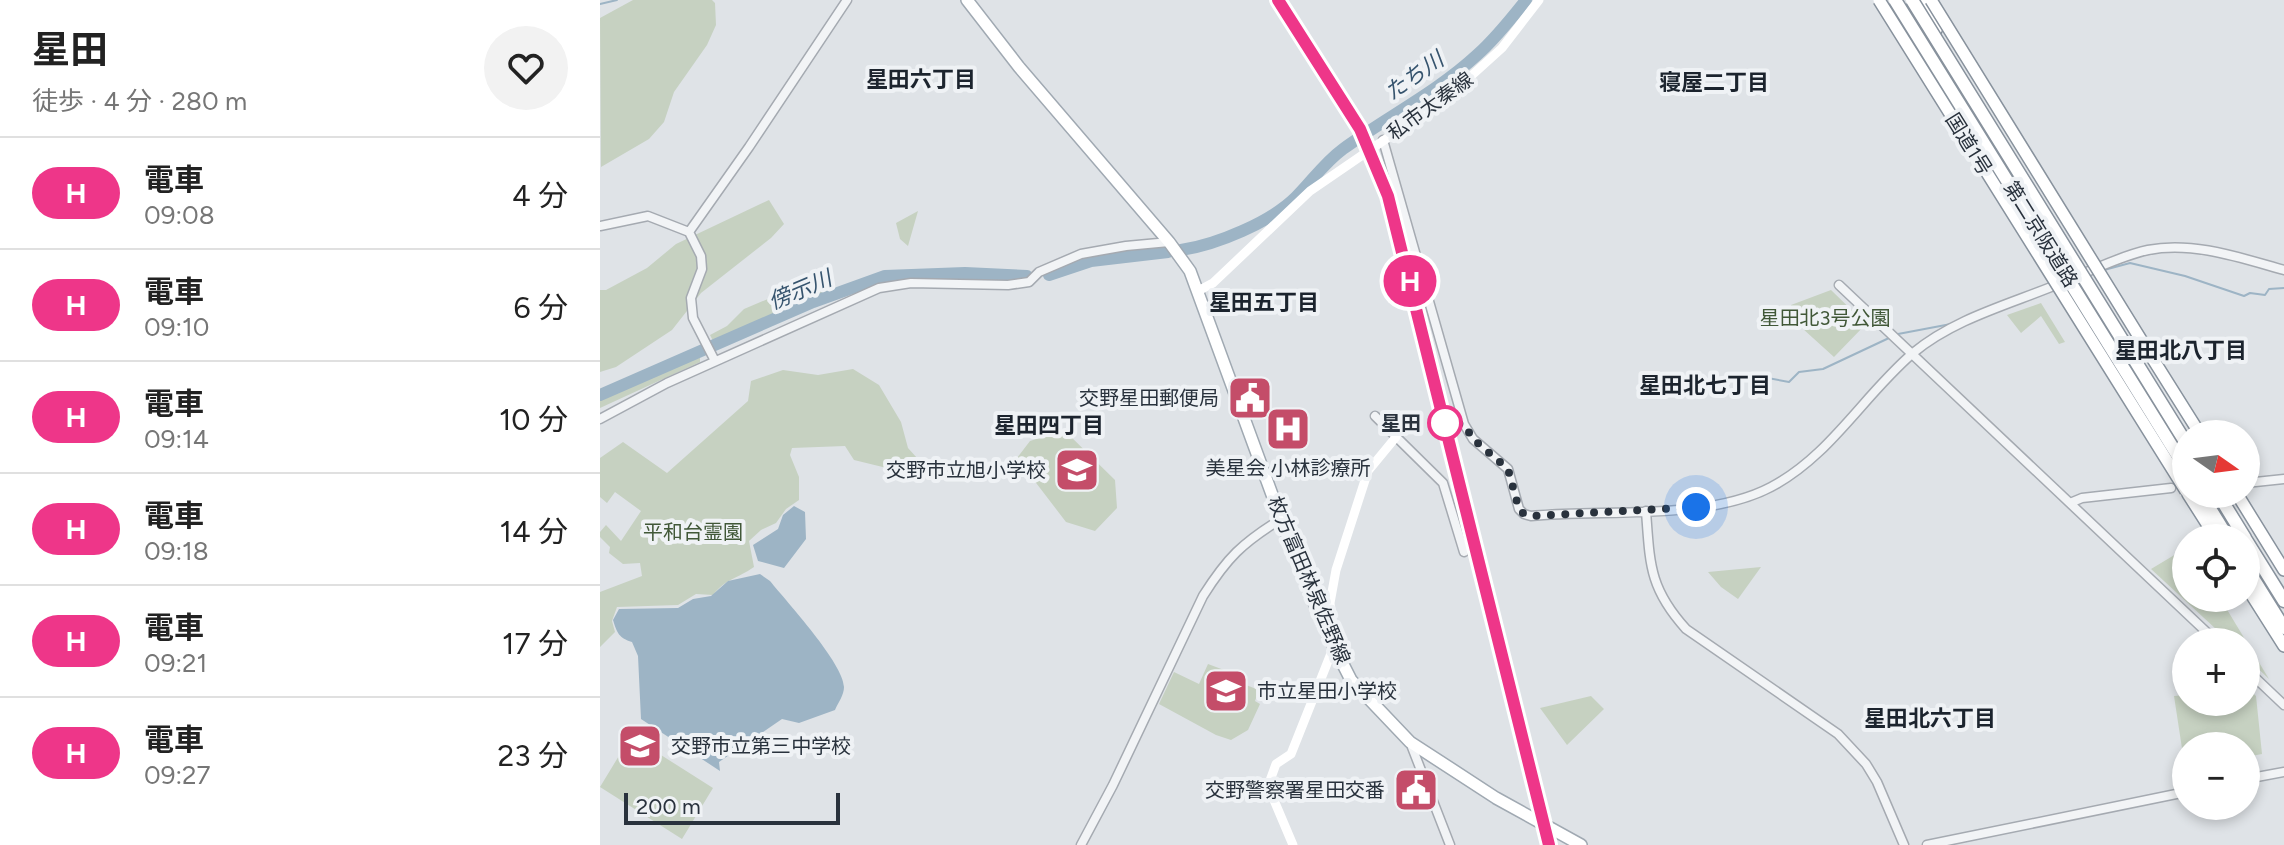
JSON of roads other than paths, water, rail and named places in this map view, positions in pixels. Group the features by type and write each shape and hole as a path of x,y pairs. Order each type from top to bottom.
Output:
{"highway":[{"path":"1885,0 1905,33 1957,101"},
{"name":"第二京阪道路","path":"1895,0 2172,447"},
{"name":"第二京阪道路","path":"1912,0 2172,420"},
{"path":"1920,0 1969,92"},
{"path":"2260,562 2284,601"},
{"path":"2260,589 2284,628"}],"main road":[{"name":"枚方富田林泉佐野線","path":"967,0 1019,67 1169,242 1190,271 1281,519 1351,680 1393,728 1410,742 1496,798 1581,845"},
{"name":"私市太秦線","path":"1198,291 1224,274 1310,191 1450,95 1502,48 1539,0"},
{"name":"国道1号","path":"1879,0 2172,469"},
{"path":"1931,0 2191,420"},
{"path":"1328,622 1336,570 1368,471 1396,437"},
{"path":"2246,508 2284,570"},
{"path":"2260,608 2284,646"},
{"path":"1293,845 1268,786 1276,764 1291,754 1334,646"}],"street":[{"path":"689,232 847,0"},
{"path":"1383,140 1464,424 1473,439 1508,469 1519,509 1531,516 1646,511 1730,503 1770,488 1799,470 1823,449 1912,354 1947,330 2149,250 2178,248 2216,251 2284,270"},
{"path":"600,226 648,216 689,232 701,256 702,269 691,298 693,318 715,361"},
{"path":"600,419 667,383 879,288 911,283 1008,285 1029,282 1039,272 1081,254 1169,242"},
{"path":"1839,285 2202,628"},
{"path":"1375,416 1443,483 1464,552"},
{"path":"2260,482 2284,479"},
{"path":"2070,503 2082,498 2171,488"},
{"path":"1646,511 1652,574 1661,597 1673,614 1686,629 1838,734 1866,764 1877,782 1904,845"},
{"path":"1081,845 1215,576 1235,550 1281,519"},
{"path":"2260,682 2284,705"},
{"path":"1410,742 1450,845"},
{"path":"2260,776 2284,772"},
{"path":"1927,845 2172,795"}],"water":[{"path":"794,506 805,512 806,539 784,568 758,561 753,545 778,529 783,515"},
{"path":"760,574 770,581 825,649 842,677 844,690 835,710 799,723 782,719 719,762 720,771 641,719 638,656 632,642 619,634 613,620 619,609 678,608 693,599 711,596 728,581"}],"waterway":[{"path":"600,4 617,0"},
{"name":"たち川","path":"1181,250 1242,231 1285,206 1343,149 1462,68 1509,22 1526,0"},
{"name":"傍示川","path":"1049,275 1091,261 1168,252"},
{"path":"2104,270 2130,263 2185,276 2244,296 2250,293 2265,295 2269,289 2284,288"},
{"name":"傍示川","path":"600,395 813,302 885,276 965,273 1027,276"},
{"path":"1898,334 1951,324"},
{"path":"1757,376 1789,382 1799,372 1823,369 1889,338"}],"railway":[{"path":"1278,0 1360,129 1388,196 1549,845"}],"train":[{"name":"H","path":"1278,0 1360,129 1388,196 1549,845"}],"place":[{"name":"交野星田郵便局","path":"1250,398"},
{"name":"星田","path":"1445,423"},
{"name":"美星会 小林診療所","path":"1288,429"},
{"name":"交野市立旭小学校","path":"1077,470"},
{"name":"市立星田小学校","path":"1226,691"},
{"name":"交野市立第三中学校","path":"640,746"},
{"name":"交野警察署星田交番","path":"1416,790"}],"district":[{"name":"星田六丁目","path":"921,79"},
{"name":"寝屋二丁目","path":"1714,82"},
{"name":"星田五丁目","path":"1264,302"},
{"name":"星田北八丁目","path":"2181,350"},
{"name":"星田北七丁目","path":"1705,385"},
{"name":"星田四丁目","path":"1049,425"},
{"name":"星田北六丁目","path":"1930,718"}],"park label":[{"name":"星田北3号公園","path":"1825,318"},
{"name":"平和台霊園","path":"693,532"}]}
